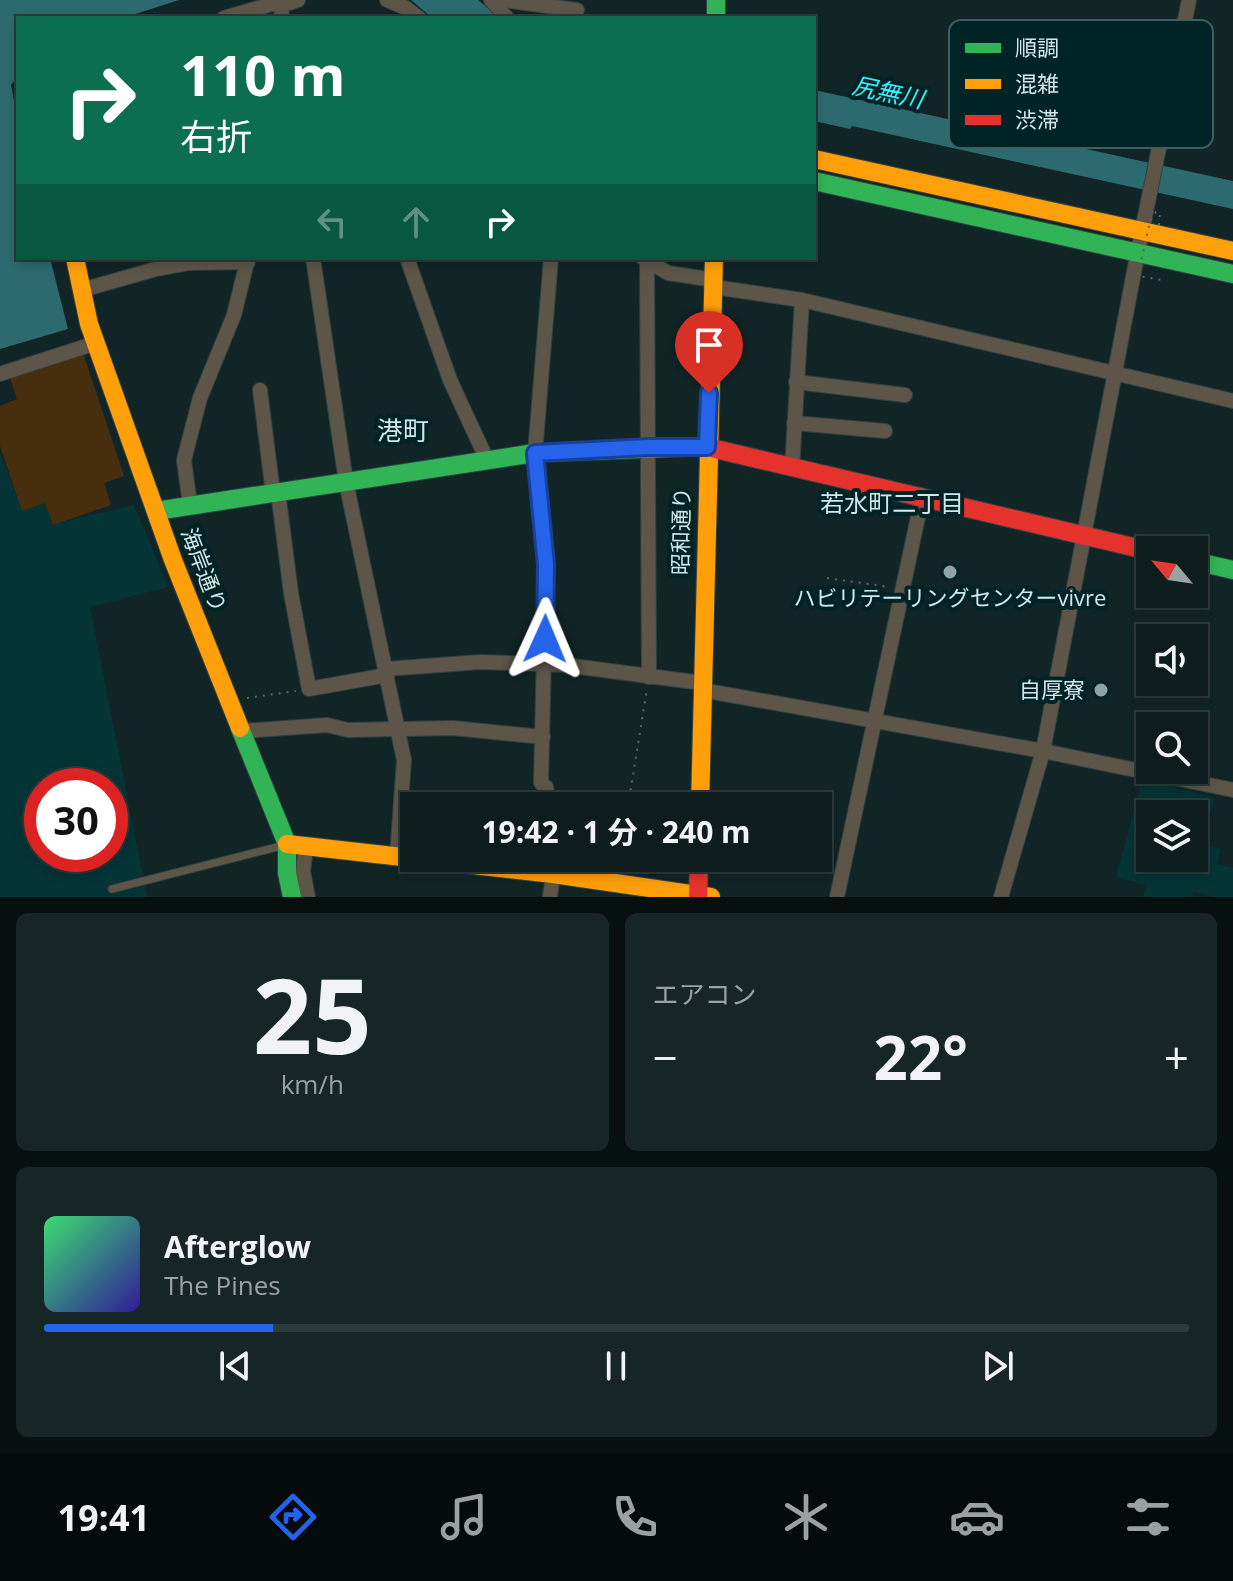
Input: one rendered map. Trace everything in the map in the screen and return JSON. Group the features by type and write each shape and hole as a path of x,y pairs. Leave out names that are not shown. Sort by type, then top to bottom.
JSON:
{"street":[{"path":"231,16 275,3 281,12 298,0"},
{"path":"387,0 416,16"},
{"path":"491,0 505,16"},
{"path":"503,0 578,9"},
{"path":"1185,20 1189,0"},
{"path":"1001,897 1043,751 1138,251 1150,228 1150,195 1160,148"},
{"path":"816,159 1150,228 1233,251"},
{"path":"816,181 1233,274"},
{"name":"海岸通り","path":"75,260 96,343 156,511 243,731 297,845 287,873 292,897"},
{"path":"82,290 189,263 248,260 234,315 200,398 184,460 190,505"},
{"path":"313,260 346,482 404,760 397,858"},
{"path":"408,260 450,380 487,460"},
{"path":"547,792 541,783 546,565 535,453 551,260"},
{"path":"645,260 649,677"},
{"path":"647,260 668,273 802,300 1233,401"},
{"name":"昭和通り","path":"700,792 714,260"},
{"path":"792,469 802,300"},
{"path":"0,374 96,343"},
{"path":"796,382 905,395"},
{"path":"260,390 309,689 387,672 480,662 565,665 649,677 1233,790"},
{"path":"794,423 885,431"},
{"path":"156,511 535,453 707,447 1136,548"},
{"path":"837,897 922,498"},
{"path":"1208,564 1233,570"},
{"path":"243,731 327,725 348,730 453,728 543,737"},
{"path":"308,897 297,845 400,858"},
{"path":"550,897 554,872"},
{"path":"571,872 703,896 700,872"}],"lane":[{"path":"112,889 297,845"}],"path":[{"path":"1150,228 1160,213 1156,212 1150,221 1138,276 1162,280"},
{"path":"827,578 903,589"},
{"path":"630,792 649,677"},
{"path":"230,700 309,689"}],"shaded area":[{"path":"0,0 179,0 129,16 16,16 16,79 11,85 16,111 16,260 51,260 68,329 0,349"},
{"path":"411,0 478,0 498,16 430,16"},
{"path":"816,90 949,119 949,147 852,126 850,129 816,121"},
{"path":"953,148 1081,148 1233,181 1233,209"},
{"path":"83,353 124,476 104,483 111,505 53,525 45,503 22,511 0,446 0,406 17,399 10,378"},
{"path":"0,453 22,509 45,502 54,524 134,505 168,587 90,607 122,768 24,768 24,872 128,872 128,800 147,897 0,897"},
{"path":"1141,784 1162,784 1214,797 1208,823 1208,800 1136,800"},
{"path":"1136,802 1136,872 1208,872 1208,845 1221,849 1217,864 1233,868 1233,897 1213,897 1193,892 1192,897 1143,897 1146,885 1116,877"}],"traffic: fast":[{"path":"716,0 716,16"},
{"path":"816,181 1233,274"},
{"path":"156,511 535,453 693,447"},
{"path":"1208,564 1233,570"},
{"path":"240,728 287,844 287,873 292,897"}],"traffic: slow":[{"path":"816,159 1233,251"},
{"path":"75,260 89,324 173,560 240,728"},
{"path":"700,792 714,260"},
{"path":"287,844 553,874 711,897"}],"traffic: jam":[{"path":"693,447 707,447 1136,548"},
{"path":"698,897 699,872"}],"place":[{"name":"ハビリテーリングセンターvivre","path":"950,572"},
{"name":"自厚寮","path":"1101,690"}],"district":[{"name":"港町","path":"403,431"},
{"name":"若水町二丁目","path":"892,504"}],"route":[{"path":"545,639 546,565 535,453 707,447 709,393"}],"water label":[{"name":"尻無川","path":"888,93"}]}
